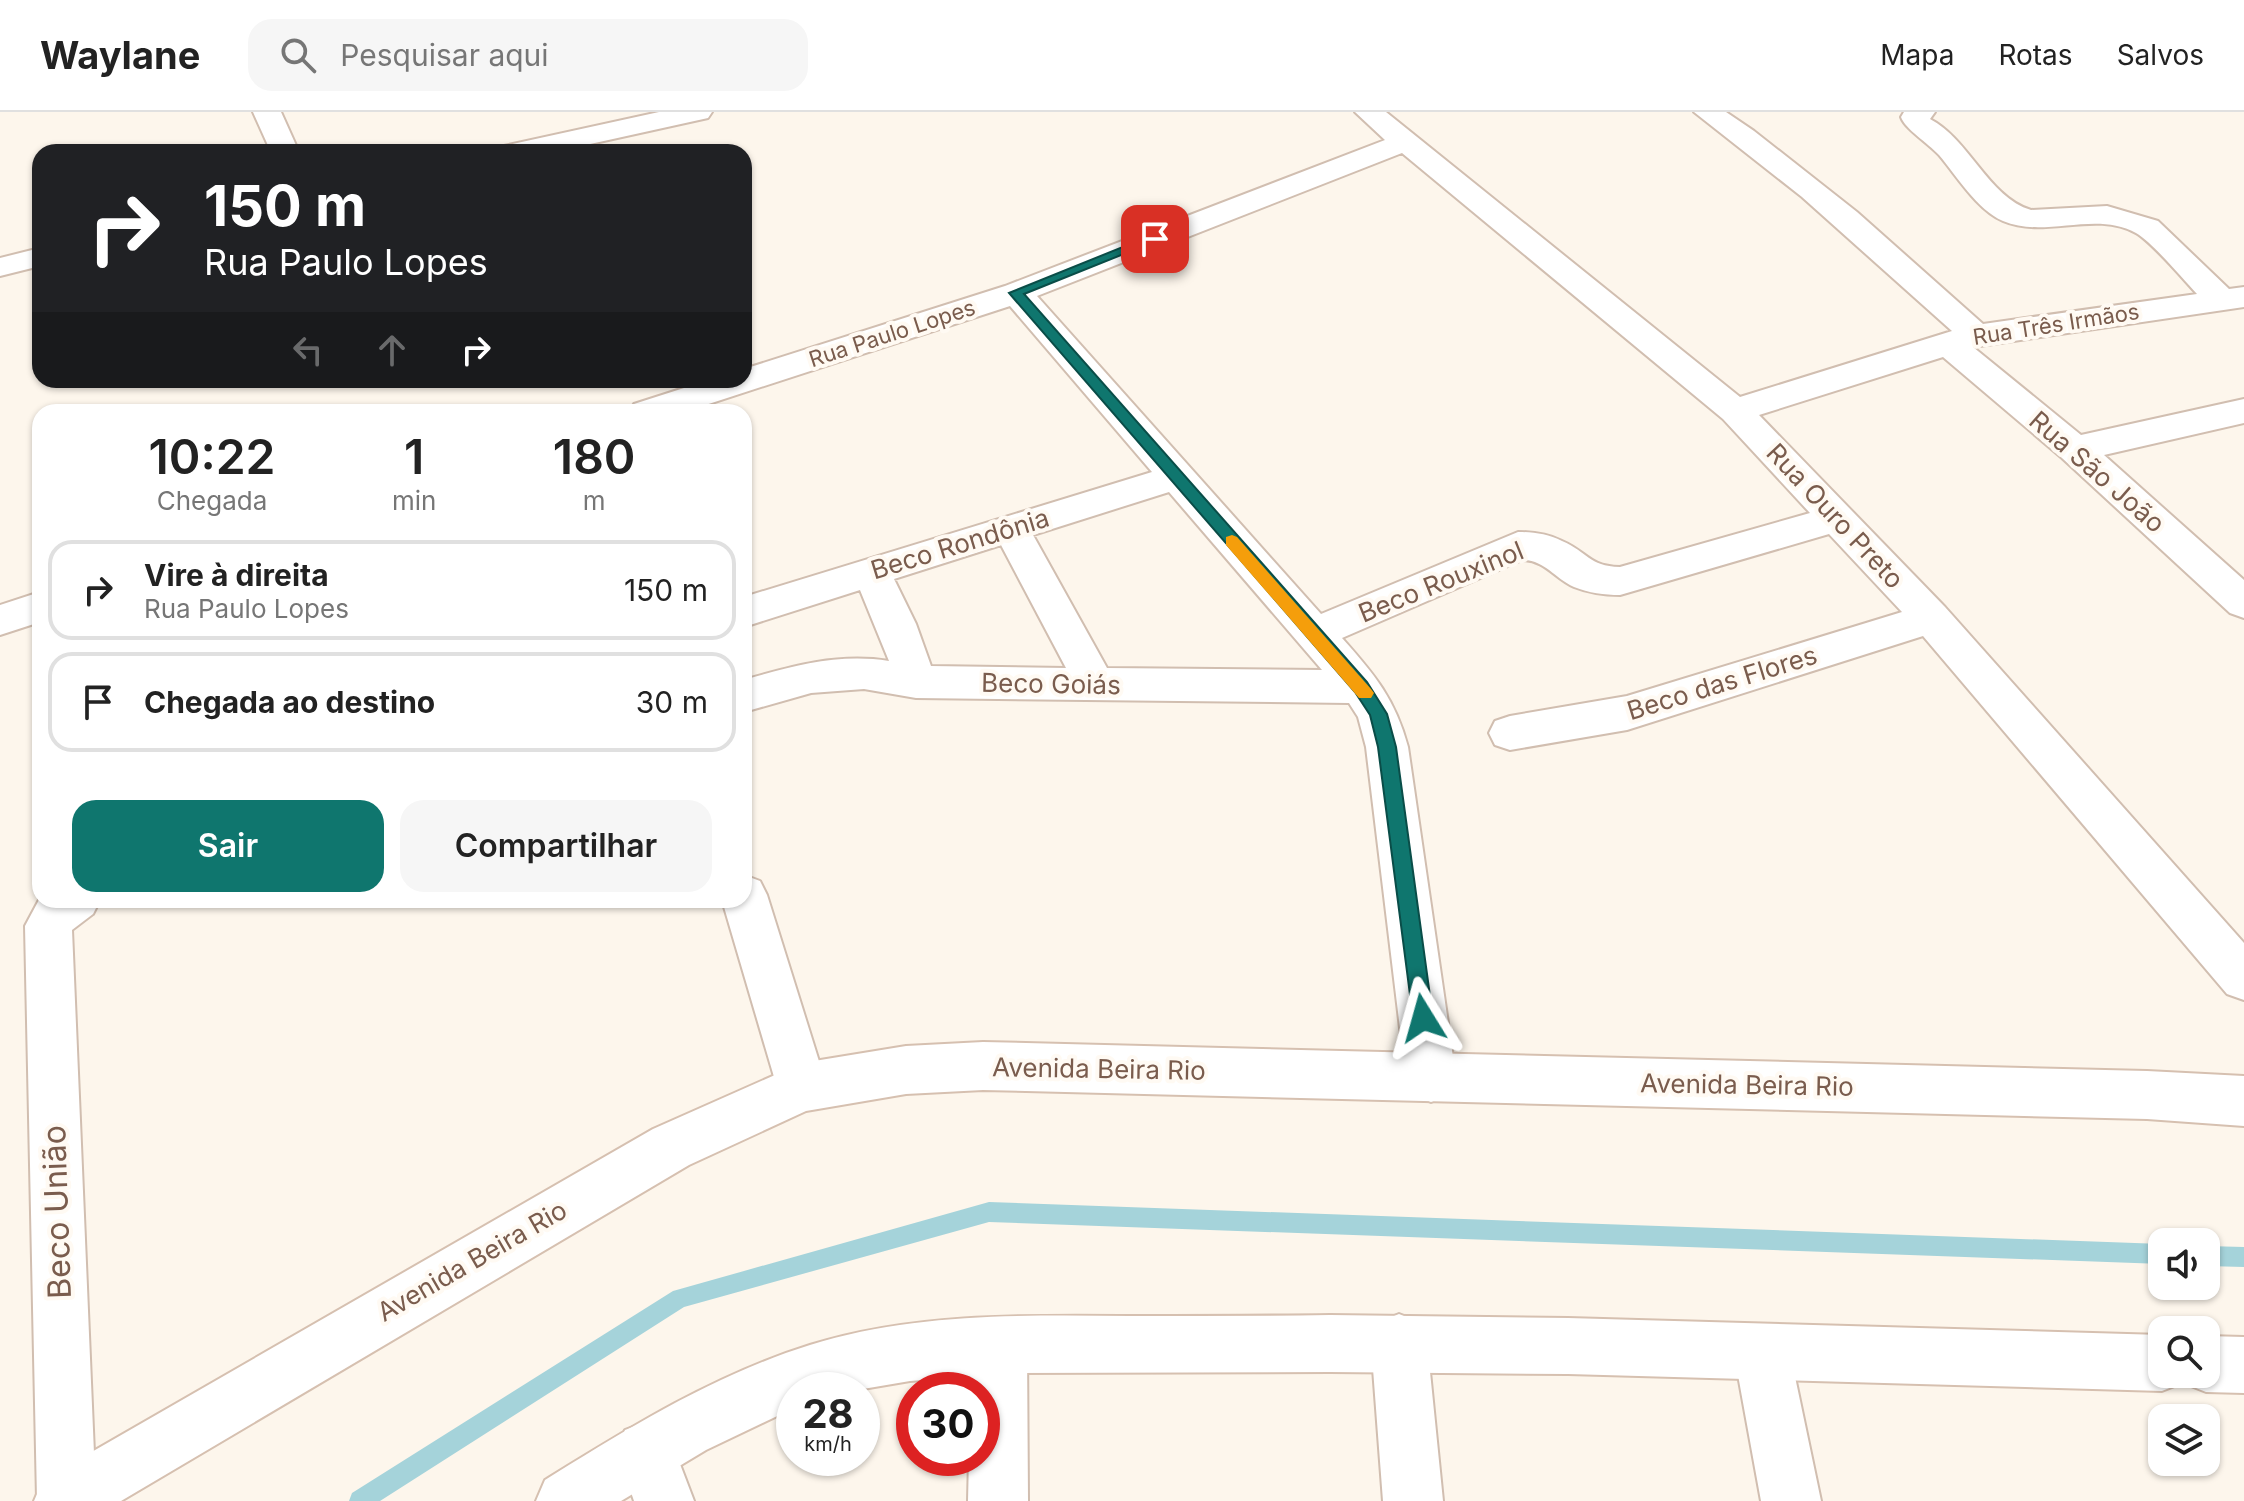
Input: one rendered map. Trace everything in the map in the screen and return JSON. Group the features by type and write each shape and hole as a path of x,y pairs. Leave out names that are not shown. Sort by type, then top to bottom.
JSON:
{"street":[{"path":"267,112 281,144"},
{"path":"551,144 698,112"},
{"name":"Rua Ouro Preto","path":"1369,112 1735,411 1931,618 2244,978"},
{"name":"Rua São João","path":"1708,112 1763,149 1825,198 1962,340 2075,449 2244,603"},
{"path":"1921,112 1915,117 1917,123 1934,132 1996,203 2012,214 2030,219 2107,215 2147,227 2232,298"},
{"name":"Rua Paulo Lopes","path":"752,378 1016,293 1405,142"},
{"path":"0,267 32,259"},
{"path":"1016,293 1361,687 1378,714 1387,747 1431,1078"},
{"name":"Rua Três Irmãos","path":"1735,411 1962,340 2232,298"},
{"name":"Rua Paulo Lopes","path":"671,404 721,388"},
{"path":"2075,449 2244,411"},
{"name":"Beco Rondônia","path":"752,609 1176,477"},
{"name":"Beco Rouxinol","path":"1313,634 1518,546 1549,548 1586,579 1620,581 1839,518"},
{"path":"1011,529 1096,685"},
{"path":"871,571 896,624 916,682"},
{"path":"0,620 32,610"},
{"name":"Beco das Flores","path":"1510,733 1627,713 1931,618"},
{"name":"Beco Goiás","path":"752,694 811,677 864,673 916,682 1361,687"},
{"path":"748,908 802,1087"},
{"name":"Beco União","path":"63,913 65,1500"},
{"name":"Avenida Beira Rio","path":"65,1500 575,1200 671,1147 802,1087 906,1070 983,1066 2147,1095 2244,1101"},
{"path":"1399,1342 1413,1501"},
{"path":"566,1501 655,1476 722,1410 811,1373 911,1351 1399,1342 2148,1363"},
{"path":"998,1501 999,1347"},
{"path":"1762,1353 1791,1501"},
{"path":"2220,1364 2244,1365"}],"waterway":[{"path":"360,1501 680,1298 989,1212 2148,1253"},
{"path":"2220,1256 2244,1257"}],"slow traffic":[{"path":"1232,541 1365,693"}],"route":[{"path":"1155,239 1016,293 1361,687 1378,714 1387,747 1423,1018"}]}
